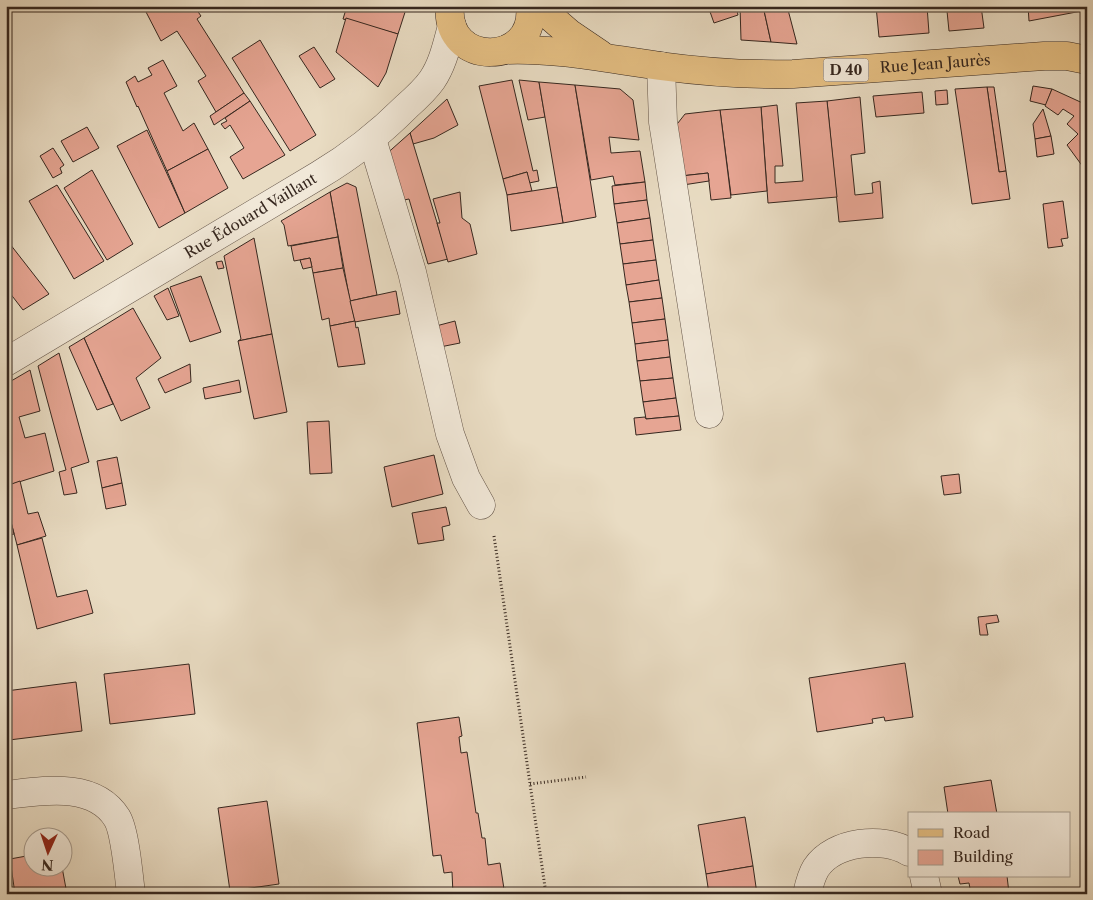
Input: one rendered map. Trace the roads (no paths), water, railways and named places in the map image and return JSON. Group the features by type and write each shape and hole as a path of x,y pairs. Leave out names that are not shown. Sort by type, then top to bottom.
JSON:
{"main road":[{"path":"505,50 516,44 526,30 530,18 530,6"},
{"name":"Rue Jean Jaurès","path":"538,6 569,33 605,57"},
{"name":"Rue Jean Jaurès","path":"451,16 461,41 471,48 488,53 505,50 553,50 661,66 761,75 1044,56 1066,56 1087,60"}],"street":[{"name":"Rue Édouard Vaillant","path":"6,362 342,161 372,139 424,90 432,79 446,49 451,16"},
{"path":"661,66 663,122 709,414"},
{"path":"372,139 412,272 450,434 466,478 481,506"},
{"path":"6,795 64,790 81,793 108,808 118,819 122,833 131,894"},
{"path":"807,894 816,868 825,859 838,851 856,845 873,843 901,847 908,851"},
{"path":"924,878 928,894"}]}
